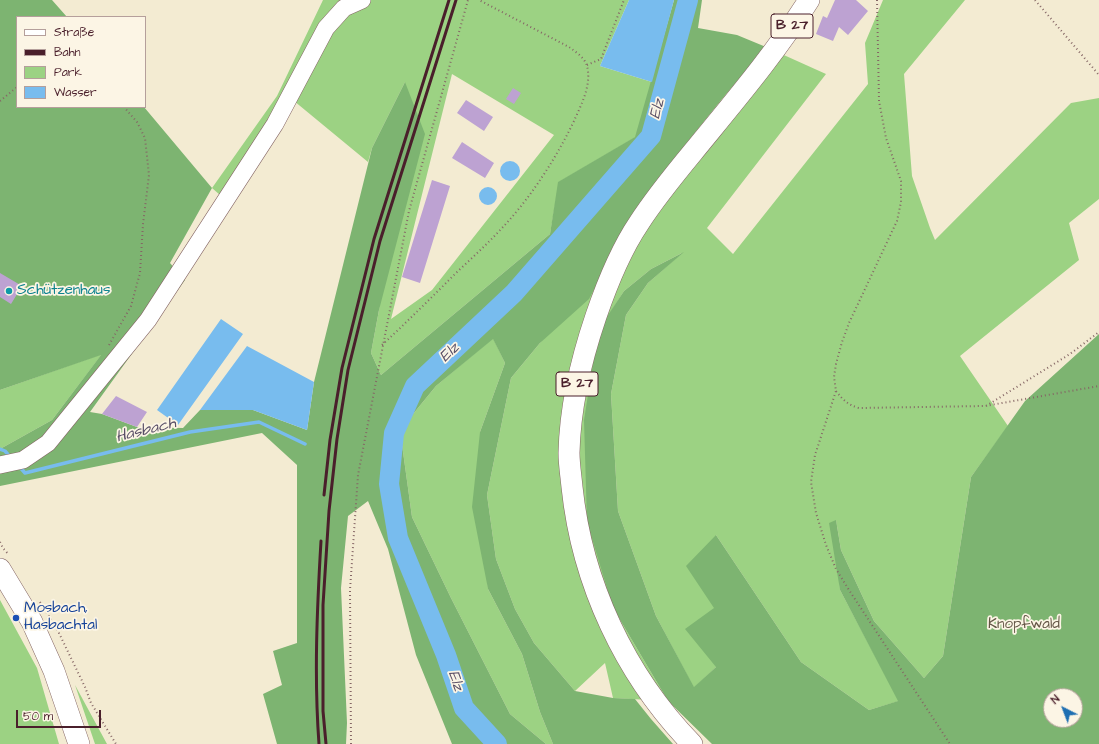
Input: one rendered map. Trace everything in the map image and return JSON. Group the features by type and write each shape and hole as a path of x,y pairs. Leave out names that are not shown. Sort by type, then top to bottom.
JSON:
{"main road":[{"name":"B 27","path":"692,744 678,730 647,691 625,655 605,615 590,573 575,514 569,454 575,390 590,332 603,296 617,262 638,225 660,193 773,51 809,0"},
{"path":"0,569 32,622 50,664 79,744"}],"street":[{"path":"11,463 48,443 148,320 276,124 326,28 344,8 362,0"}],"path":[{"path":"351,744 350,590 358,475 409,211 468,0"},
{"path":"382,346 480,251 520,207 540,181 562,146 582,105 588,73 587,65 579,54 569,47 480,0"},
{"path":"587,65 601,59 624,0"},
{"path":"877,0 879,101 886,138 901,182 901,202 897,221 849,323 836,364 834,377 836,391 815,455 811,482 816,513 826,545 836,569 848,590 950,744"},
{"path":"1035,0 1099,75"},
{"path":"0,101 16,88"},
{"path":"108,345 131,306 140,272 143,224 149,175 145,138 136,122 125,108"},
{"path":"985,406 1070,354 1099,332"},
{"path":"836,391 846,403 859,408 985,406 1099,386"},
{"path":"85,688 91,703 116,744"}],"green space":[{"path":"0,0 52,0 66,16 16,16 16,108 145,108 212,188 170,263 185,280 90,412 102,414 137,427 183,428 200,410 253,410 307,430 314,382 372,148 405,82 425,134 379,310 371,353 381,375 550,234 558,182 635,137 674,0 702,0 698,28 737,35 766,47 670,164 618,243 589,299 540,343 511,378 487,495 496,559 515,609 534,643 575,691 613,698 635,699 673,744 553,744 540,712 522,654 488,589 472,507 480,432 505,363 493,339 436,386 400,430 412,517 510,714 546,744 452,744 416,655 388,549 368,501 348,516 341,588 347,723 346,744 277,744 263,694 282,685 273,651 297,643 297,465 262,433 0,486 0,449 52,420 101,355 0,390"},
{"path":"323,0 629,0 600,66 652,82 636,137 559,182 550,234 381,375 371,353 379,310 405,82 372,148 368,162 288,96 220,195 212,188 277,96","holes":["452,74 554,135 432,290 391,319"]},
{"path":"883,0 965,0 904,74 912,176 935,240 1071,103 1099,98 1099,199 1069,223 1079,260 960,356 1008,426 971,477 943,656 924,678 874,621 841,550 836,520 840,590 899,701 869,710 801,662 716,535 714,608 716,667 694,688 656,616 618,511 611,394 626,315 648,283 682,253 651,269 624,291 605,321 613,608 668,701 613,698 605,663 575,691 534,643 515,609 496,559 487,495 511,378 618,243 670,164 766,47 826,74 707,228 733,254 868,84 865,43"},
{"name":"Knopfwald","path":"684,252 648,283 626,315 611,394 618,511 656,616 694,687 716,667 685,629 714,608 686,566 716,535 801,662 869,710 898,701 840,590 829,523 836,520 841,550 874,621 924,678 943,656 971,477 1025,401 1099,334 1099,744 712,744 668,701 613,608 587,522 584,420 594,357 604,321 624,291 651,269"},
{"path":"493,338 505,363 480,432 488,589 522,654 540,712 553,744 546,744 510,714 412,517 400,430 436,386"},
{"path":"102,354 52,420 0,449 0,390"},
{"path":"0,600 37,668 59,744 0,744"},
{"path":"75,685 107,744 95,744"}],"water":[{"path":"629,0 674,0 652,82 600,66"},
{"path":"510,161 517,164 520,171 517,178 510,181 503,178 500,171 503,164"},
{"path":"484,187 492,187 497,192 495,203 492,205 484,205 479,200 479,192"},
{"path":"221,319 243,334 178,425 157,410"},
{"path":"247,346 314,382 307,430 253,410 200,410"}],"building":[{"path":"835,0 856,0 868,11 848,35 839,27 833,41 816,34 823,16 827,18"},
{"path":"513,88 521,93 514,104 506,99"},
{"path":"466,100 493,117 484,131 457,113"},
{"path":"462,142 494,163 485,178 452,158"},
{"path":"432,180 450,186 420,283 402,277"},
{"name":"Schützenhaus","path":"0,273 22,286 11,304 0,297"},
{"path":"116,396 147,412 137,427 102,414"}],"waterway":[{"name":"Elz","path":"497,744 464,708 446,655 398,538 389,484 394,433 415,386 514,293 651,136 688,0"},
{"name":"Hasbach","path":"18,465 25,473 190,432 259,422 305,444"},
{"name":"Hasbach","path":"0,449 5,451 11,458"}],"railway":[{"path":"324,495 330,440 342,368 374,239 449,0"},
{"path":"326,744 323,711 323,605 329,511 337,439 348,370 380,241 456,0"},
{"path":"319,744 317,719 317,643 321,541"}],"place":[{"name":"Schützenhaus","path":"9,291"},
{"name":"Mosbach, Hasbachtal","path":"16,618"}]}
